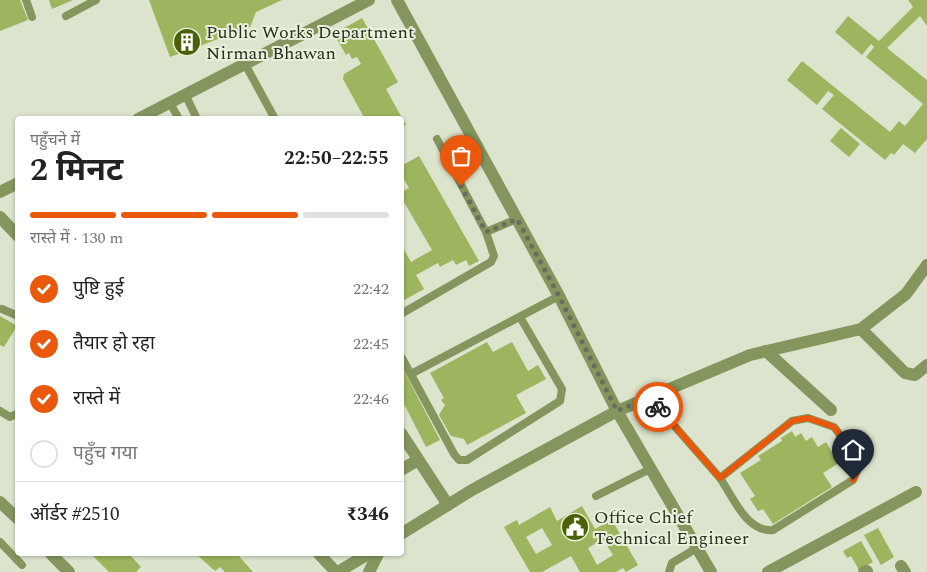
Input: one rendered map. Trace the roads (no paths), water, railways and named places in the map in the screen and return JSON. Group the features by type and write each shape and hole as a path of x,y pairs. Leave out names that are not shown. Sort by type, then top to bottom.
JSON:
{"street":[{"path":"144,116 369,0"},
{"path":"397,0 559,296 617,411 711,572"},
{"path":"0,192 15,184"},
{"path":"0,217 15,233"},
{"path":"404,532 448,505 617,411 750,354 861,329 906,294 927,265"},
{"path":"861,329 906,373 914,375 927,365"},
{"path":"766,351 831,410"},
{"path":"404,437 448,505"},
{"path":"404,468 418,460"},
{"path":"768,572 916,492"},
{"path":"0,502 15,517"},
{"path":"53,556 69,572"},
{"path":"321,556 337,572 365,556"},
{"path":"370,572 377,556"}],"lane":[{"path":"26,0 32,17"},
{"path":"66,16 96,0"},
{"path":"245,64 273,116"},
{"path":"185,94 196,116"},
{"path":"170,103 177,116"},
{"path":"404,312 491,262 494,256 494,250 486,232 437,139"},
{"path":"486,232 517,219"},
{"path":"412,374 559,296"},
{"path":"2,309 15,315"},
{"path":"404,361 454,454 459,460 467,460 560,401 562,389 520,318"},
{"path":"649,397 720,478 750,523 758,529 773,530 853,480 859,464 857,457 834,427 808,418 792,421 720,478"},
{"path":"0,411 10,417 15,414"},
{"path":"596,496 650,470"},
{"path":"0,542 22,565"},
{"path":"669,572 672,563 697,548"}],"place":[{"name":"Public Works Department Nirman Bhawan","path":"187,42"},
{"name":"Office Chief Technical Engineer","path":"575,527"}]}
